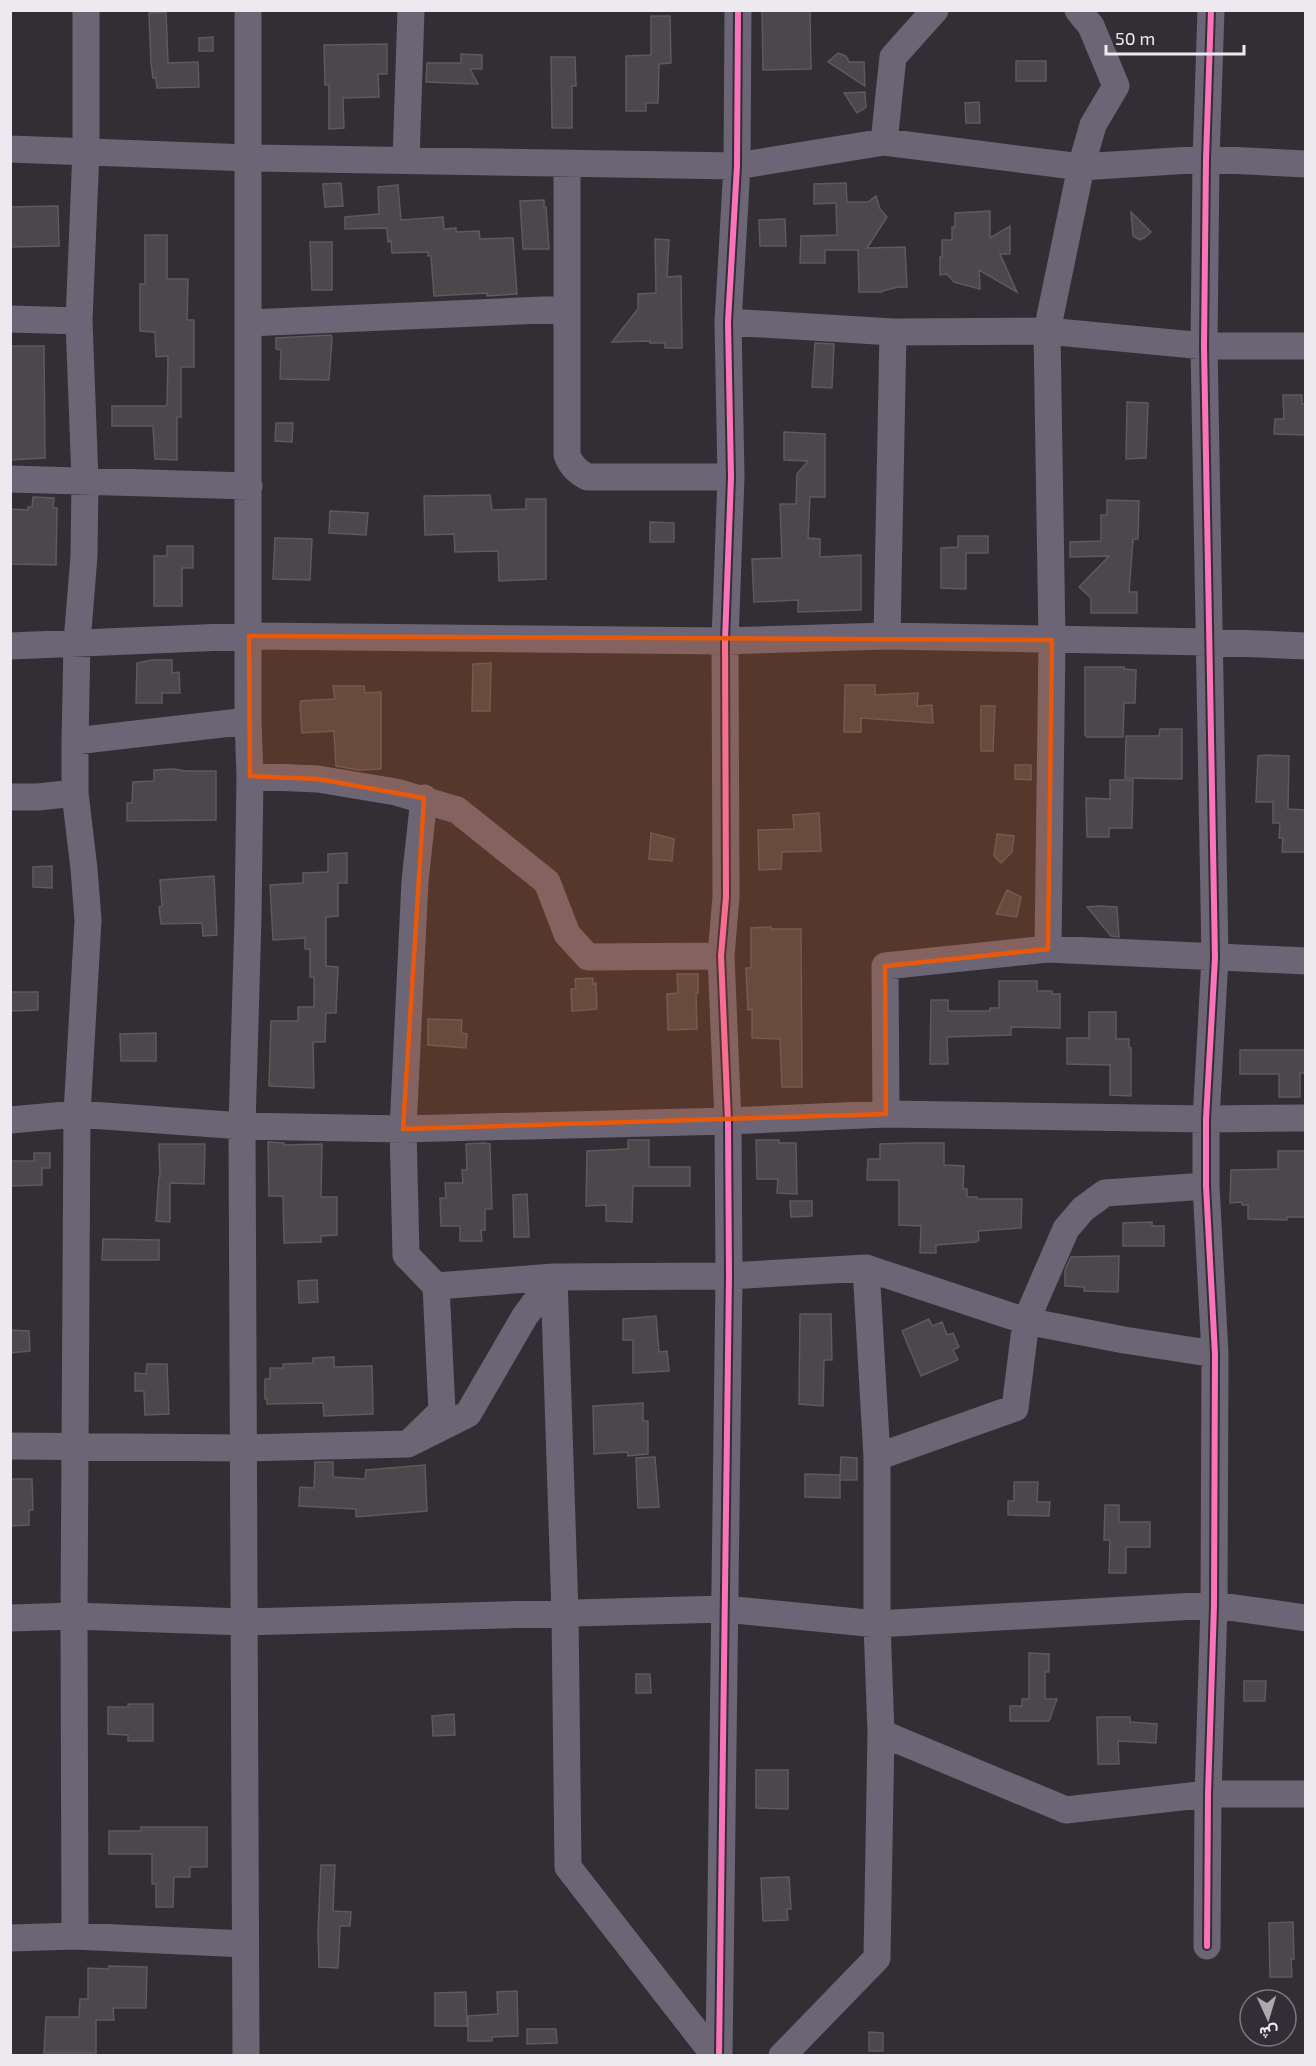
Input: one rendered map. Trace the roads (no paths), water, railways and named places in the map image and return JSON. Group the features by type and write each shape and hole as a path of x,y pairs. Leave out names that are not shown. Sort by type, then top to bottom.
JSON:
{"street":[{"path":"75,1936 77,1114 88,920 75,793 77,642 83,578 85,480 79,321 86,150 86,10"},
{"path":"246,2055 242,1126 250,776 248,721 248,10"},
{"path":"406,160 411,10"},
{"path":"717,2055 729,1276 728,1121 721,956 726,897 725,641 731,477 728,322 737,166 738,10"},
{"path":"884,142 893,57 934,10"},
{"path":"1048,949 1052,640 1047,331 1081,166 1094,125 1116,86 1091,26 1078,10"},
{"path":"1207,1946 1208,1794 1214,1605 1215,1353 1206,1186 1206,1119 1215,958 1204,345 1206,159 1211,10"},
{"path":"10,149 86,150 249,158 737,166 884,142 1081,166 1206,159 1305,164"},
{"path":"567,164 567,455 573,468 587,477 731,477"},
{"path":"248,323 567,309"},
{"path":"10,319 79,321"},
{"path":"728,322 893,332 1047,331 1204,345 1305,346"},
{"path":"887,636 893,332"},
{"path":"10,478 249,486"},
{"path":"10,646 249,636 725,641 887,636 1305,646"},
{"path":"75,741 248,721"},
{"path":"250,776 318,779 424,798 457,810 547,882 567,934 588,957 721,956"},
{"path":"10,797 75,793"},
{"path":"408,1444 442,1411 436,1286 406,1255 403,1129 414,904 424,798"},
{"path":"885,1114 885,966 1048,949 1305,961"},
{"path":"10,1120 77,1114 242,1126 403,1129 728,1121 885,1114 1206,1119 1305,1118"},
{"path":"877,1457 1015,1408 1026,1321 1065,1229 1083,1209 1105,1193 1206,1186"},
{"path":"436,1286 554,1277 729,1276 866,1268 1026,1321 1124,1340 1215,1353"},
{"path":"782,2055 877,1958 881,1732 877,1624 877,1457 866,1268"},
{"path":"10,1446 243,1448 408,1444 468,1414 525,1316 554,1277"},
{"path":"554,1277 566,1613 568,1867 717,2055"},
{"path":"10,1618 74,1616 244,1622 725,1609 877,1624 1214,1605 1305,1618"},
{"path":"881,1732 1066,1810 1208,1794 1305,1794"},
{"path":"10,1938 75,1936 245,1944"}]}
